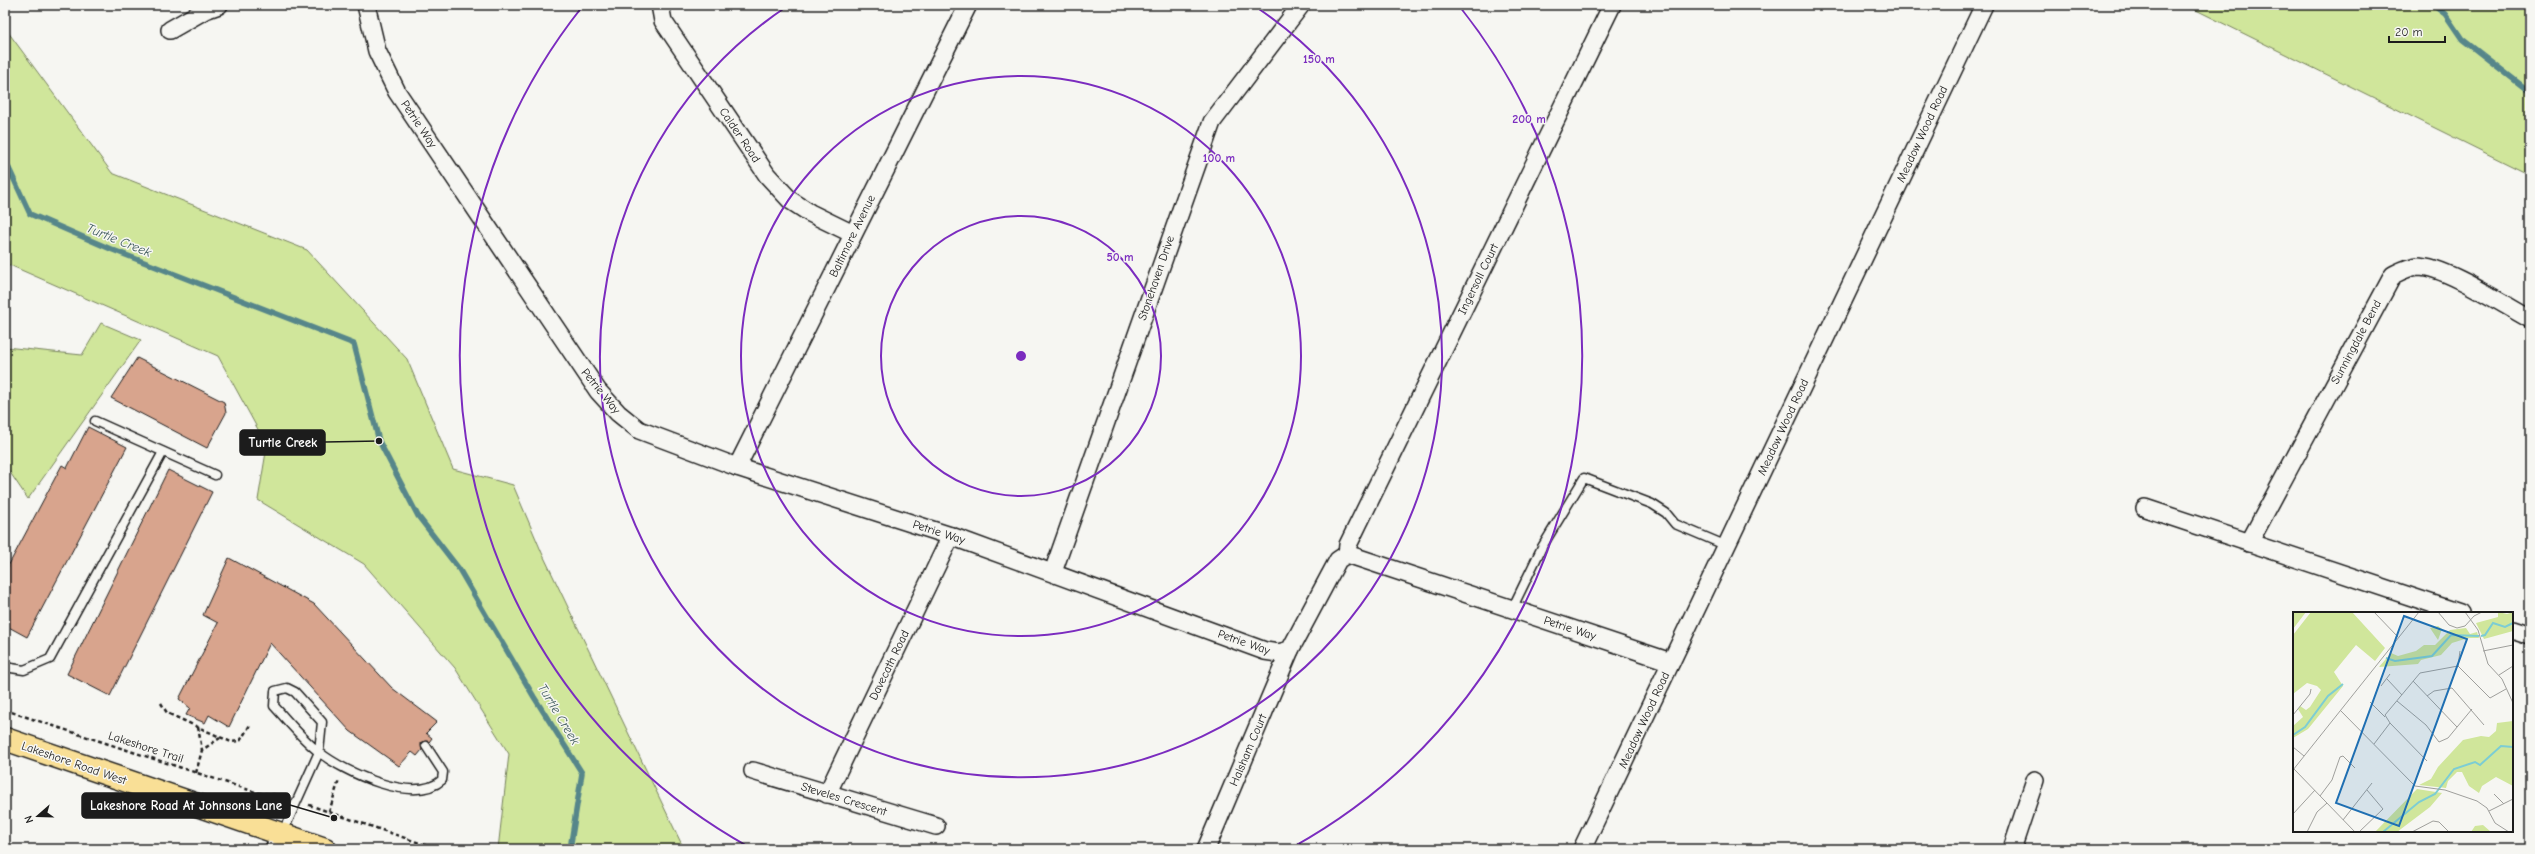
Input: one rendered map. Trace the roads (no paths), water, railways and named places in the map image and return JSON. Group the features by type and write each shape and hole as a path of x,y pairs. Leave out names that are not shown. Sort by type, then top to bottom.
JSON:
{"main road":[{"name":"Lakeshore Road West","path":"5,739 278,842 325,849"}],"street":[{"path":"170,30 205,10 219,5"},
{"name":"Petrie Way","path":"366,5 377,52 397,92 598,390 618,413 639,430 737,467 951,536 1053,572 1265,651 1278,653 1290,650"},
{"name":"Calder Road","path":"660,5 663,21 767,175 790,200 810,213 853,234"},
{"name":"Baltimore Avenue","path":"737,467 968,5"},
{"name":"Stonehaven Drive","path":"1053,572 1212,122 1301,5"},
{"name":"Ingersoll Court","path":"1348,554 1348,545 1612,5"},
{"name":"Meadow Wood Road","path":"1582,849 1984,5"},
{"name":"Sunningdale Bend","path":"2249,543 2392,276 2405,268 2419,266 2438,269 2530,319"},
{"path":"2145,508 2457,612"},
{"name":"Davecath Road","path":"827,794 951,536"},
{"path":"1290,650 1338,560 1348,554"},
{"name":"Petrie Way","path":"1348,554 1671,662"},
{"path":"2513,630 2530,636"},
{"name":"Halsham Court","path":"1206,849 1290,650"},
{"name":"Steveles Crescent","path":"753,772 936,826"},
{"path":"2012,849 2035,780"}],"lane":[{"path":"94,421 215,476"},
{"path":"5,667 24,670 50,659 163,452"},
{"path":"1512,609 1542,548 1584,478 1652,504 1666,513 1675,524 1727,546"},
{"path":"278,842 319,752 322,722 295,692 286,688 275,691 274,706 319,752 374,782 418,791 436,785 442,780 443,772 426,746"}],"waterway":[{"path":"2433,5 2445,14 2462,39 2530,92"},
{"name":"Turtle Creek","path":"5,160 30,214 113,250 354,344 379,441 418,516 459,569 534,697 582,773 570,849"}],"place":[{"name":"Turtle Creek","path":"379,441"},
{"name":"Lakeshore Road At Johnsons Lane","path":"334,818"}]}
